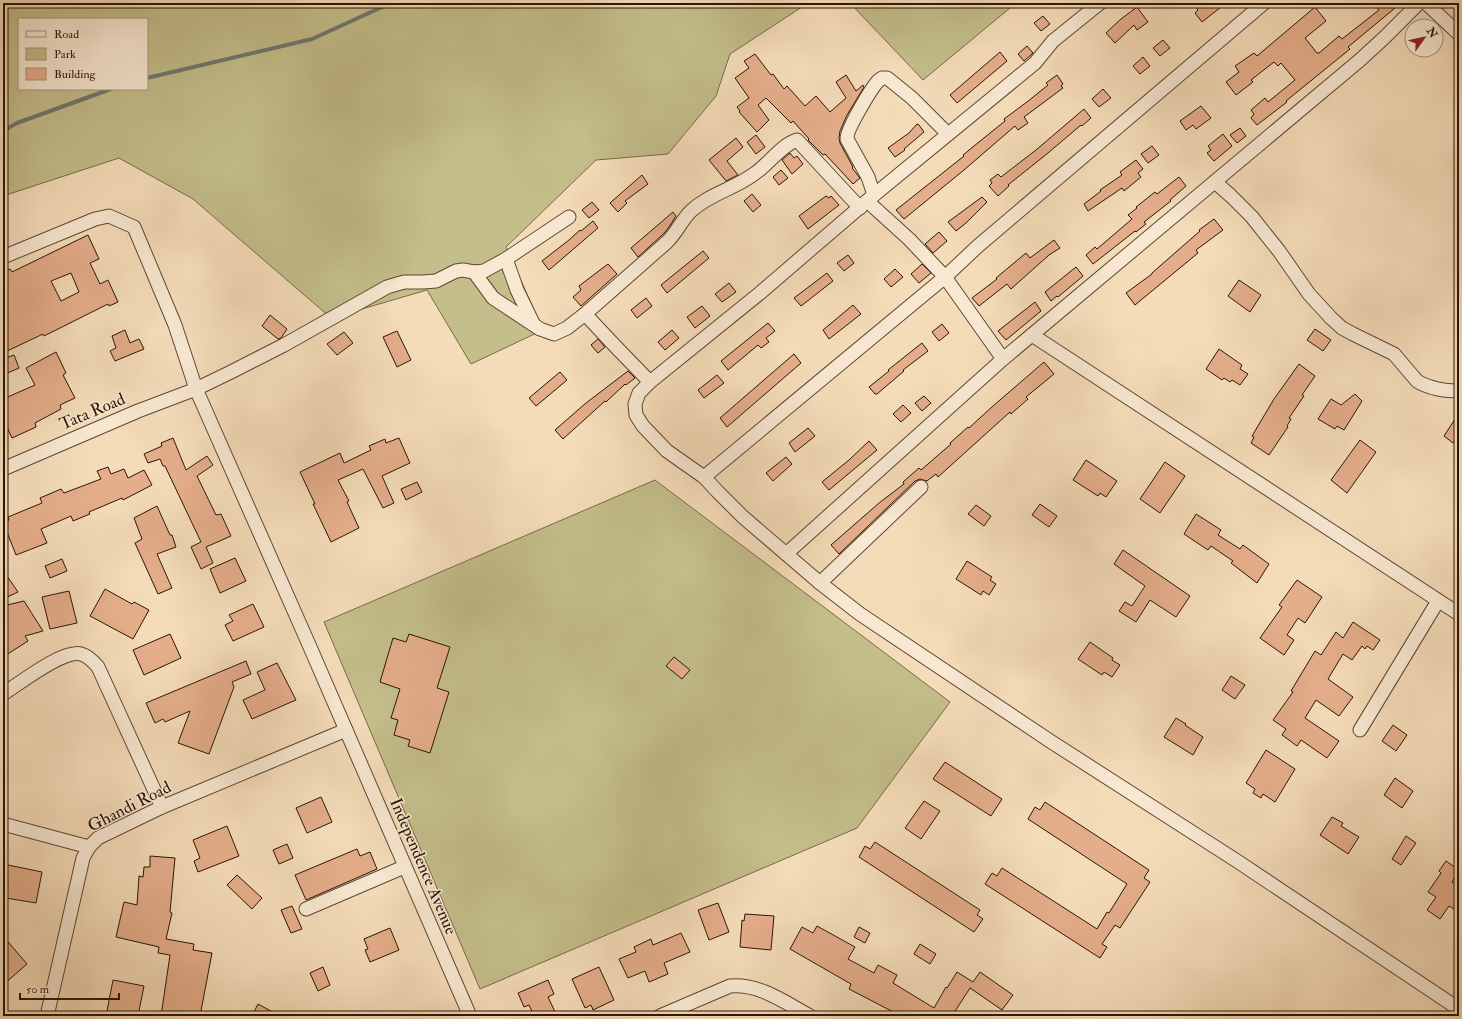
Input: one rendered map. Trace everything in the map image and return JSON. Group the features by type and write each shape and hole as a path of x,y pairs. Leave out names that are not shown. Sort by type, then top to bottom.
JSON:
{"street":[{"path":"1100,3 1053,42 1035,62 867,201 760,293 650,382 639,393 635,404 636,415 643,426 667,451 704,477 743,517 820,583 860,614 946,673 1237,861 1459,1009"},
{"path":"704,477 944,277 978,246 1264,3"},
{"path":"786,554 1003,359 1360,60 1419,3"},
{"path":"1426,3 1459,34"},
{"path":"867,201 868,177 846,135 878,80 887,78 891,81 912,98 948,134"},
{"path":"474,272 493,298 535,326 546,332 554,334 567,328 585,314 673,237 686,216 692,210 712,195 754,174 792,142 797,140 908,239 944,277 1003,359"},
{"path":"1215,182 1252,217 1279,251 1308,294 1342,328 1394,354 1422,385 1449,391 1459,390"},
{"name":"Independence Avenue","path":"3,258 96,219 109,216 134,227 175,325 196,389 470,1016"},
{"name":"Tata Road","path":"3,469 138,411 196,389 268,353 388,287 404,282 436,281 456,271 484,271 506,259 569,217"},
{"path":"506,259 517,290 535,326"},
{"path":"585,314 650,382"},
{"path":"1032,335 1459,614"},
{"path":"820,583 921,487"},
{"path":"1360,730 1438,601"},
{"path":"3,694 60,657 71,653 81,654 90,658 98,667 162,807"},
{"name":"Ghandi Road","path":"47,1016 83,858 89,847 98,838 162,807 346,730"},
{"path":"3,824 89,847"},
{"path":"306,909 404,867"},
{"path":"660,1016 730,986 741,985 762,990 810,1016"}],"green space":[{"path":"3,3 808,3 730,54 716,96 668,154 596,160 506,247 543,330 471,364 427,290 331,318 193,199 119,158 3,196"},
{"path":"850,3 1016,3 923,80"},
{"path":"655,480 950,702 857,828 480,989 324,622"}],"building":[{"path":"1193,3 1226,3 1202,22 1195,13 1198,10"},
{"path":"1373,3 1391,3 1395,8 1348,47 1350,49 1257,125 1251,118 1254,114 1251,110 1265,98 1268,102 1295,80 1281,63 1278,66 1274,62 1251,80 1253,82 1236,95 1226,82 1239,72 1235,66 1254,53 1257,56 1315,7 1326,21 1305,38 1317,53 1319,53 1339,36 1342,39 1379,10"},
{"path":"1137,7 1148,22 1137,30 1134,25 1115,43 1106,33"},
{"path":"1043,16 1050,24 1041,31 1034,23"},
{"path":"1163,40 1170,48 1160,56 1153,48"},
{"path":"1027,46 1033,53 1024,61 1018,54"},
{"path":"1000,52 1007,61 957,103 950,95"},
{"path":"755,54 784,89 787,86 805,106 816,96 830,112 846,98 836,82 846,75 856,91 863,85 864,87 847,115 840,131 839,138 840,143 853,167 852,168 860,178 853,184 825,154 823,155 808,140 809,139 793,121 791,123 766,98 758,105 769,120 757,132 739,112 740,111 737,107 749,98 735,78 749,68 744,61"},
{"path":"1143,57 1150,66 1140,74 1133,66"},
{"path":"1057,75 1063,84 1061,86 1063,88 1024,117 1028,123 1018,130 1015,126 904,219 896,210 964,156 963,155 1005,121 1004,119 1048,85 1046,83"},
{"path":"1103,89 1111,98 1099,107 1092,99"},
{"path":"1201,106 1211,118 1196,129 1193,125 1186,130 1180,121"},
{"path":"1084,109 1091,118 1008,185 1009,186 998,196 989,186 992,183 990,180 998,174 1001,177 1036,150"},
{"path":"917,124 924,132 904,149 905,150 895,157 888,148 909,133"},
{"path":"1240,128 1246,136 1237,143 1230,135"},
{"path":"1223,134 1232,146 1214,161 1207,153 1211,150 1208,146"},
{"path":"756,135 765,147 756,154 747,142"},
{"path":"736,138 743,147 727,161 738,175 726,181 709,160"},
{"path":"1152,146 1159,155 1148,163 1141,154"},
{"path":"790,153 794,158 797,156 803,164 792,174 782,160"},
{"path":"1136,160 1143,169 1138,173 1141,177 1124,191 1122,188 1088,211 1084,204 1101,191 1100,190 1122,175 1120,172"},
{"path":"781,170 788,178 779,185 773,177"},
{"path":"642,175 648,184 625,201 627,203 618,212 610,203"},
{"path":"1179,177 1186,186 1170,200 1171,201 1144,222 1146,224 1093,264 1086,255 1095,247 1097,249 1132,219 1128,215 1137,208 1136,207 1155,192 1157,194"},
{"path":"752,194 761,205 753,212 744,201"},
{"path":"826,196 829,198 831,196 839,205 808,229 799,216"},
{"path":"982,197 987,202 956,231 948,222"},
{"path":"592,202 599,210 589,218 582,210"},
{"path":"673,212 676,216 667,230 638,257 631,248"},
{"path":"1214,219 1223,230 1196,250 1198,253 1135,305 1126,293 1152,274 1200,231 1199,230"},
{"path":"593,221 598,228 549,270 542,261"},
{"path":"939,232 947,241 933,253 925,244"},
{"path":"88,235 99,259 90,263 100,284 108,280 118,302 109,306 108,304 44,336 43,334 3,353 3,272 10,269 12,272","holes":["71,273 79,292 61,301 51,281"]},
{"path":"1054,240 1060,248 1049,255 1011,289 1007,284 979,306 972,298 997,279 996,278 1026,253 1030,258"},
{"path":"703,251 709,258 667,293 661,285"},
{"path":"848,255 854,263 844,271 837,263"},
{"path":"608,264 617,274 581,306 573,297 581,290 579,286"},
{"path":"922,264 931,273 919,283 911,274"},
{"path":"1076,267 1083,276 1051,301 1045,292"},
{"path":"895,269 903,277 891,287 884,279"},
{"path":"827,273 833,281 801,306 794,298"},
{"path":"1239,280 1261,295 1250,312 1228,296"},
{"path":"729,283 736,292 722,302 715,294"},
{"path":"646,298 652,306 637,318 631,310"},
{"path":"1035,302 1041,311 1006,340 998,331"},
{"path":"853,305 861,314 829,339 823,330"},
{"path":"702,306 710,316 695,328 687,317"},
{"path":"270,315 287,329 281,338 278,339 262,326"},
{"path":"768,323 775,331 766,338 769,342 761,348 758,345 728,370 721,361"},
{"path":"942,324 949,333 939,341 932,332"},
{"path":"1315,329 1331,340 1323,351 1307,340"},
{"path":"125,330 130,343 139,339 144,349 115,361 110,351 116,348 112,336"},
{"path":"672,330 679,338 665,350 658,342"},
{"path":"397,331 411,360 397,367 383,337"},
{"path":"344,332 353,343 337,355 327,344"},
{"path":"598,339 605,347 598,353 591,345"},
{"path":"922,343 928,351 903,370 904,371 877,394 875,394 869,387"},
{"path":"1219,349 1242,365 1240,369 1248,374 1240,385 1232,380 1230,382 1224,378 1222,380 1206,369"},
{"path":"56,352 66,373 63,375 75,398 60,405 61,409 35,423 36,427 12,438 3,418 3,399 35,385 26,368"},
{"path":"794,354 801,363 727,427 720,418"},
{"path":"14,355 19,368 3,375 3,359"},
{"path":"1044,362 1054,374 1026,397 1028,399 1011,414 1010,412 938,477 936,474 927,481 920,479 915,481 839,554 831,545 879,503 904,484 903,482 919,468 921,470 968,427 969,428"},
{"path":"1299,364 1315,376 1289,418 1291,419 1287,426 1288,427 1269,455 1251,443 1254,437 1252,436 1274,399"},
{"path":"628,371 635,378 626,385 625,384 563,439 555,430 586,403"},
{"path":"560,372 567,380 536,406 529,398"},
{"path":"717,375 724,383 704,398 698,390"},
{"path":"1355,394 1362,401 1344,430 1337,426 1335,429 1318,419 1331,399 1341,405"},
{"path":"924,396 931,403 922,411 915,403"},
{"path":"903,405 911,413 901,422 893,414"},
{"path":"1459,413 1459,433 1453,443 1444,436"},
{"path":"808,428 815,436 795,452 789,443"},
{"path":"173,438 186,470 207,456 213,465 197,476 216,515 221,514 231,536 206,547 213,563 201,569 191,547 201,542 165,466 163,466 160,459 148,463 144,454 162,446 161,443"},
{"path":"399,438 410,463 382,476 394,503 383,508 363,469 338,480 349,501 347,502 359,528 331,542 300,472 340,453 344,463 371,450 369,446 385,439 386,443"},
{"path":"1360,440 1376,452 1347,493 1331,480"},
{"path":"869,441 877,450 829,490 822,482"},
{"path":"786,457 792,464 773,481 766,473"},
{"path":"1086,460 1117,481 1106,497 1100,493 1098,496 1073,480"},
{"path":"1165,462 1185,476 1160,513 1140,499"},
{"path":"108,467 111,474 124,469 128,478 144,470 152,485 123,500 122,498 89,512 90,514 73,521 71,516 41,529 47,543 16,555 3,522 9,520 8,517 42,503 40,498 61,489 64,493 101,479 97,471"},
{"path":"417,482 422,492 406,500 401,489"},
{"path":"1040,504 1057,516 1049,527 1032,515"},
{"path":"976,505 991,516 984,526 968,514"},
{"path":"157,506 170,535 172,535 176,547 157,554 172,588 158,594 135,543 142,539 134,518"},
{"path":"1196,514 1221,530 1218,535 1240,549 1243,545 1269,564 1257,583 1231,563 1233,561 1211,546 1208,550 1184,534"},
{"path":"1123,550 1190,596 1176,617 1150,600 1136,622 1119,611 1125,602 1132,606 1145,586 1114,564"},
{"path":"235,558 246,581 220,593 210,569"},
{"path":"62,559 67,571 50,578 45,566"},
{"path":"967,561 992,577 990,580 996,584 989,595 983,591 981,595 956,579"},
{"path":"3,570 18,592 3,599"},
{"path":"1297,580 1322,597 1305,623 1298,618 1287,635 1294,640 1284,655 1260,638 1282,607 1279,605"},
{"path":"105,589 132,604 134,602 149,610 133,639 90,616"},
{"path":"69,591 77,623 50,629 42,597"},
{"path":"24,601 43,631 25,636 28,641 3,657 3,606"},
{"path":"253,604 264,627 233,641 225,625 233,621 229,615"},
{"path":"1353,622 1380,640 1373,650 1367,646 1365,649 1362,646 1352,660 1343,654 1328,679 1353,697 1339,716 1316,700 1305,718 1339,741 1327,758 1301,740 1297,746 1282,735 1286,729 1273,720 1293,692 1291,691 1315,651 1321,655 1336,632 1343,638"},
{"path":"170,634 181,658 144,675 133,650"},
{"path":"409,634 450,647 437,688 449,692 430,753 408,746 410,740 394,735 398,720 391,718 400,689 380,682 393,638 406,642"},
{"path":"1090,642 1113,658 1112,660 1120,665 1112,677 1104,672 1102,675 1078,659"},
{"path":"674,657 690,670 682,679 666,666"},
{"path":"246,661 251,674 232,682 234,687 209,754 178,743 190,711 165,722 163,719 155,723 146,703"},
{"path":"277,663 296,700 252,719 243,700 265,690 257,672"},
{"path":"1231,676 1245,685 1235,699 1222,690"},
{"path":"1176,718 1203,737 1193,755 1164,737"},
{"path":"1393,725 1407,735 1396,751 1382,741"},
{"path":"1266,750 1295,769 1275,802 1263,794 1261,798 1253,793 1255,789 1246,783"},
{"path":"945,762 1002,799 991,816 933,779"},
{"path":"1395,778 1413,791 1402,808 1384,795"},
{"path":"321,797 332,822 307,833 296,808"},
{"path":"924,801 940,811 921,839 905,828"},
{"path":"1045,802 1149,870 1144,878 1150,882 1120,928 1115,925 1102,944 1107,947 1100,958 985,884 992,873 997,876 1002,868 1097,929 1107,912 1109,913 1127,884 1028,819 1035,807 1040,810"},
{"path":"1332,817 1343,823 1341,826 1359,837 1348,854 1320,835"},
{"path":"227,826 239,856 198,872 194,861 200,858 193,840"},
{"path":"1406,836 1416,843 1401,865 1392,859"},
{"path":"875,842 980,910 977,915 983,919 974,932 859,857 865,846 870,849"},
{"path":"287,844 293,858 279,864 273,850"},
{"path":"357,849 360,856 370,852 377,869 306,900 295,875"},
{"path":"150,856 175,858 170,912 172,913 166,939 194,944 193,950 212,953 200,1016 161,1016 170,955 158,953 159,947 116,937 124,902 137,905 139,876 143,877 144,867 150,867"},
{"path":"1446,861 1459,870 1452,882 1459,887 1459,912 1449,906 1440,919 1427,910 1436,897 1428,892 1441,873 1439,871"},
{"path":"3,864 42,872 36,903 6,898 8,884 3,884"},
{"path":"237,875 262,898 252,909 227,885"},
{"path":"718,903 729,932 709,940 698,910"},
{"path":"292,906 302,929 291,933 281,910"},
{"path":"745,914 774,916 771,950 740,947 742,920 744,921"},
{"path":"817,926 855,947 848,959 874,973 878,965 897,975 893,983 934,1008 957,972 973,982 980,972 1013,995 1002,1010 970,988 952,1016 901,1016 849,989 851,984 790,949 802,927 813,933"},
{"path":"859,927 870,933 865,943 854,937"},
{"path":"390,928 399,950 370,962 365,950 368,949 364,939"},
{"path":"681,933 690,952 664,963 668,974 649,982 645,971 628,978 619,959 636,952 634,947 651,939 653,945"},
{"path":"3,936 27,964 3,985"},
{"path":"920,944 936,954 930,964 914,954"},
{"path":"323,967 330,985 318,991 310,973"},
{"path":"599,967 614,1000 593,1010 591,1005 585,1008 572,979"},
{"path":"113,980 144,986 138,1016 106,1016"},
{"path":"548,980 554,994 548,997 557,1016 534,1016 529,1005 524,1007 518,993"},
{"path":"258,1004 280,1016 252,1016"}],"waterway":[{"path":"148,78 312,39 391,3"},
{"path":"3,131 17,123 108,90"}]}
